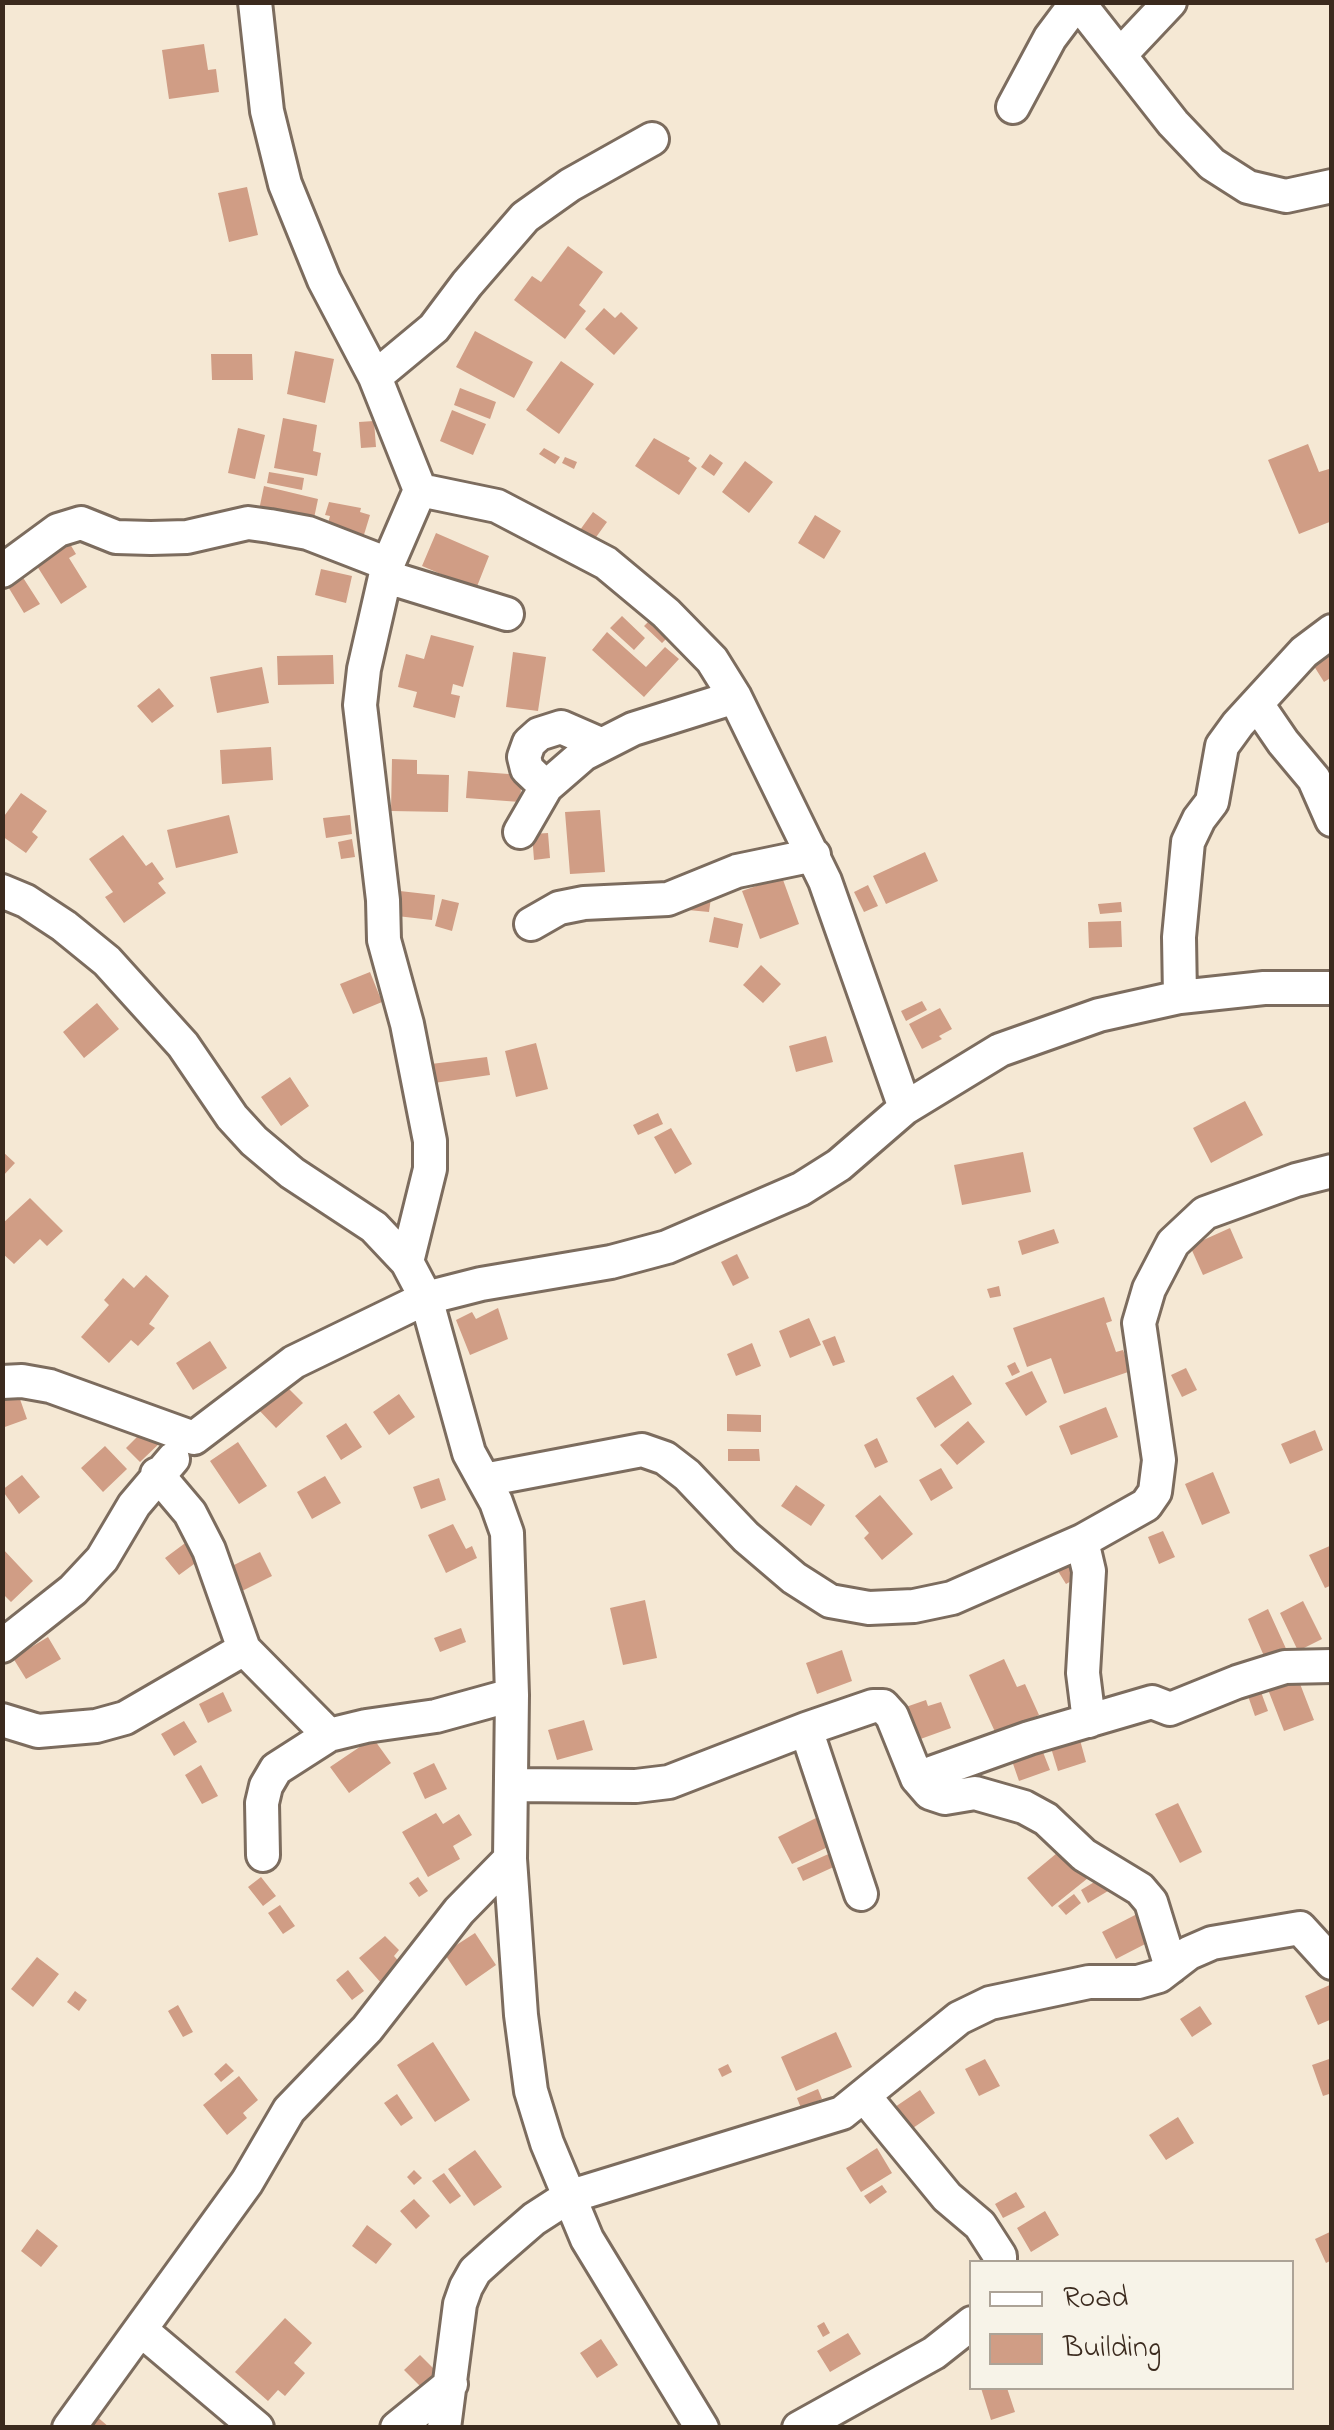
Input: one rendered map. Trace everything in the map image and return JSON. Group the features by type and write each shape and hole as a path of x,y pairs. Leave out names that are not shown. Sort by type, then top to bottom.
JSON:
{"street":[{"path":"255,2 267,111 285,184 324,280 374,376 420,490 388,571 364,670 360,705 383,900 384,940 408,1024 430,1141 430,1169 407,1262"},
{"path":"1013,107 1050,38 1078,2 1191,144 1212,164 1248,187 1286,196 1332,186"},
{"path":"1120,55 1170,2"},
{"path":"374,376 434,328 525,217 570,184 652,139"},
{"path":"420,490 497,506 606,564 666,612 712,660 735,697 814,855 905,1108"},
{"path":"2,571 58,530 81,523 116,538 187,538 248,523 308,533 388,571 508,614"},
{"path":"1180,998 1179,937 1188,842 1212,802 1222,746 1304,652 1332,631"},
{"path":"520,832 546,787 570,764 600,744 632,728 735,697"},
{"path":"1257,704 1282,742 1314,779 1332,820"},
{"path":"531,924 559,908 668,898 737,871 814,855"},
{"path":"2,891 26,901 64,926 107,961 160,1017 232,1117 254,1141 292,1173 374,1228 407,1262 426,1298 469,1453 496,1502 506,1533 512,1695 510,1860 520,2015 531,2091 568,2197 608,2277 656,2347 702,2428"},
{"path":"2,1646 73,1590 102,1559 134,1504 157,1474 194,1438 294,1362 426,1298 667,1248 801,1189 839,1164 905,1108 1000,1050 1098,1014 1180,998 1264,988 1332,988"},
{"path":"484,1480 642,1450 665,1458 746,1537 794,1578 830,1601 869,1608 914,1606 952,1598 1082,1541 1146,1505 1155,1492 1159,1460 1140,1323 1148,1290 1173,1243 1206,1213 1296,1180 1332,1172"},
{"path":"2,1382 50,1386 194,1438"},
{"path":"157,1474 190,1514 209,1550 244,1649 328,1734"},
{"path":"1082,1541 1089,1571 1084,1673 1089,1721"},
{"path":"2,1720 38,1731 96,1726 125,1718 244,1649"},
{"path":"918,1778 1029,1738 1152,1702 1170,1709 1286,1667 1332,1666"},
{"path":"263,1855 262,1802 266,1786 276,1769 328,1734 436,1716 512,1695"},
{"path":"512,1785 636,1786 669,1782 806,1729 883,1706 892,1716 918,1778 930,1793 945,1798 975,1793 1024,1807 1046,1819 1084,1854 1140,1889 1151,1902 1171,1968"},
{"path":"806,1729 861,1894"},
{"path":"68,2428 247,2182 289,2110 367,2030 459,1911 510,1860"},
{"path":"444,2428 460,2304 475,2271 534,2218 568,2197 842,2113 958,2018 990,2004 1089,1982 1138,1982 1159,1976 1190,1953 1212,1943 1300,1928 1332,1962"},
{"path":"865,2097 948,2197 980,2225 1000,2260"},
{"path":"799,2428 934,2353 969,2326"},
{"path":"141,2330 257,2428"},
{"path":"397,2428 451,2384"}],"building":[{"path":"204,44 208,70 216,69 219,92 169,99 162,50"},
{"path":"247,187 258,235 229,242 218,193"},
{"path":"568,246 603,272 579,305 586,311 565,339 514,300 532,276 541,282"},
{"path":"604,308 615,318 621,312 638,328 614,355 585,329"},
{"path":"475,331 533,362 514,398 456,367"},
{"path":"295,351 334,359 325,403 287,394"},
{"path":"211,354 252,354 253,380 212,380"},
{"path":"561,361 594,384 559,434 526,410"},
{"path":"460,388 496,402 490,419 454,405"},
{"path":"452,410 486,424 473,455 440,441"},
{"path":"283,418 317,425 313,451 321,453 317,476 274,468"},
{"path":"374,421 376,447 361,448 359,422"},
{"path":"238,428 265,435 255,479 228,473"},
{"path":"654,438 690,458 688,461 697,468 679,495 635,466"},
{"path":"1308,444 1319,472 1329,469 1332,475 1332,521 1299,534 1268,460"},
{"path":"544,448 560,457 555,464 539,454"},
{"path":"710,454 723,463 714,476 701,467"},
{"path":"565,457 577,462 574,469 562,463"},
{"path":"745,461 773,482 749,513 722,492"},
{"path":"269,472 304,478 302,490 267,483"},
{"path":"264,486 318,499 313,523 259,510"},
{"path":"329,502 361,508 360,512 370,515 363,538 327,527"},
{"path":"593,512 607,522 594,540 580,530"},
{"path":"815,515 841,531 824,559 798,543"},
{"path":"436,533 489,556 476,589 422,566"},
{"path":"64,534 76,554 69,558 87,587 61,604 30,555"},
{"path":"321,569 352,576 346,603 315,595"},
{"path":"22,576 40,604 24,613 7,585"},
{"path":"622,616 645,638 634,650 610,628"},
{"path":"653,617 671,634 662,643 644,626"},
{"path":"607,632 646,667 665,647 679,659 644,697 592,650"},
{"path":"431,635 474,646 463,687 453,684 451,694 460,696 455,718 413,707 417,692 398,687 406,654 424,659"},
{"path":"1332,640 1332,677 1324,682 1307,655"},
{"path":"513,652 546,657 538,711 506,707"},
{"path":"333,655 334,684 278,685 277,656"},
{"path":"262,667 269,703 217,713 210,677"},
{"path":"159,688 174,706 152,723 137,706"},
{"path":"271,747 273,780 222,784 220,750"},
{"path":"392,759 417,760 417,774 449,775 448,812 391,811"},
{"path":"468,771 522,775 520,802 466,798"},
{"path":"21,793 47,811 32,832 38,837 26,853 2,836 2,819"},
{"path":"600,810 605,872 570,874 565,812"},
{"path":"229,815 238,853 176,868 167,830"},
{"path":"350,815 352,834 326,838 323,818"},
{"path":"548,833 550,858 534,860 532,834"},
{"path":"123,835 146,866 152,862 164,879 158,883 166,893 124,923 105,897 113,892 89,859"},
{"path":"352,839 355,857 341,859 338,842"},
{"path":"925,852 938,881 886,904 873,876"},
{"path":"782,877 799,924 760,939 742,891"},
{"path":"868,885 878,906 864,912 854,892"},
{"path":"391,890 435,895 432,920 388,915"},
{"path":"690,896 711,898 709,912 688,910"},
{"path":"442,899 459,903 452,931 435,926"},
{"path":"1121,902 1122,912 1100,914 1098,904"},
{"path":"714,917 743,924 738,948 709,942"},
{"path":"1121,921 1122,947 1089,948 1088,922"},
{"path":"761,965 781,984 763,1003 743,985"},
{"path":"370,972 382,1002 353,1014 340,984"},
{"path":"922,1001 927,1010 906,1021 901,1011"},
{"path":"97,1003 119,1029 84,1058 63,1032"},
{"path":"940,1008 952,1029 922,1049 909,1024"},
{"path":"826,1036 833,1062 796,1072 789,1046"},
{"path":"536,1043 548,1089 516,1097 505,1051"},
{"path":"487,1057 490,1075 434,1083 431,1064"},
{"path":"290,1077 309,1106 281,1126 261,1097"},
{"path":"1245,1101 1263,1135 1211,1163 1193,1128"},
{"path":"658,1113 663,1124 638,1135 633,1125"},
{"path":"671,1128 692,1164 675,1174 654,1137"},
{"path":"2,1151 15,1163 2,1177"},
{"path":"1023,1152 1031,1192 962,1205 954,1165"},
{"path":"30,1198 63,1231 47,1246 40,1239 14,1264 2,1253 2,1224"},
{"path":"1230,1228 1243,1258 1203,1275 1190,1246"},
{"path":"1054,1229 1059,1243 1022,1255 1018,1241"},
{"path":"737,1254 749,1278 733,1286 721,1262"},
{"path":"146,1275 169,1296 149,1324 155,1328 138,1346 131,1340 109,1363 81,1337 109,1305 104,1300 123,1278 134,1288"},
{"path":"999,1286 1001,1296 990,1298 987,1289"},
{"path":"1104,1297 1112,1321 1106,1323 1116,1352 1123,1350 1131,1371 1064,1394 1051,1358 1027,1367 1013,1328"},
{"path":"498,1308 508,1339 470,1355 456,1320 472,1312 476,1319"},
{"path":"809,1318 821,1345 790,1358 779,1331"},
{"path":"835,1336 845,1362 833,1366 822,1341"},
{"path":"210,1341 227,1368 193,1390 176,1363"},
{"path":"752,1343 761,1366 736,1376 727,1354"},
{"path":"1015,1362 1020,1372 1012,1376 1007,1366"},
{"path":"1186,1368 1197,1390 1182,1397 1171,1375"},
{"path":"1032,1371 1047,1402 1026,1416 1005,1383"},
{"path":"953,1375 972,1404 935,1428 916,1398"},
{"path":"284,1384 303,1403 276,1428 257,1408"},
{"path":"15,1385 27,1419 2,1428 2,1389"},
{"path":"399,1394 415,1417 389,1435 373,1412"},
{"path":"1106,1407 1118,1437 1071,1455 1059,1426"},
{"path":"727,1414 761,1415 761,1432 727,1431"},
{"path":"968,1421 985,1442 957,1465 940,1445"},
{"path":"346,1423 362,1447 341,1460 326,1436"},
{"path":"149,1425 163,1440 140,1462 126,1448"},
{"path":"1315,1430 1323,1450 1290,1464 1281,1444"},
{"path":"877,1438 888,1462 875,1468 864,1445"},
{"path":"238,1442 267,1486 239,1504 210,1461"},
{"path":"105,1446 127,1469 103,1492 81,1468"},
{"path":"728,1449 759,1449 760,1461 728,1461"},
{"path":"941,1468 953,1488 931,1501 919,1480"},
{"path":"1213,1472 1230,1513 1202,1525 1185,1484"},
{"path":"22,1475 40,1497 19,1514 2,1490"},
{"path":"325,1476 341,1503 312,1519 297,1492"},
{"path":"439,1478 446,1500 421,1509 413,1487"},
{"path":"796,1485 825,1505 811,1526 781,1506"},
{"path":"880,1495 913,1534 882,1560 864,1538 869,1533 855,1516"},
{"path":"453,1524 466,1549 472,1546 477,1558 446,1573 428,1535"},
{"path":"1163,1531 1175,1557 1159,1564 1148,1537"},
{"path":"192,1538 205,1556 179,1575 165,1558"},
{"path":"1332,1545 1332,1585 1325,1588 1309,1555"},
{"path":"2,1548 33,1581 11,1602 2,1593"},
{"path":"260,1552 272,1576 242,1591 230,1567"},
{"path":"1070,1554 1082,1575 1066,1584 1053,1563"},
{"path":"645,1600 657,1658 623,1665 610,1608"},
{"path":"1303,1601 1322,1639 1298,1651 1280,1613"},
{"path":"1268,1609 1288,1653 1267,1663 1248,1619"},
{"path":"461,1628 466,1642 440,1652 434,1638"},
{"path":"48,1637 61,1659 26,1679 13,1658"},
{"path":"842,1650 852,1681 817,1694 806,1663"},
{"path":"1004,1659 1017,1687 1025,1684 1039,1715 996,1734 969,1675"},
{"path":"1297,1676 1314,1720 1284,1731 1267,1687"},
{"path":"223,1692 232,1711 208,1723 199,1704"},
{"path":"1261,1692 1268,1711 1255,1716 1248,1696"},
{"path":"926,1700 928,1706 941,1702 951,1728 915,1741 903,1708"},
{"path":"584,1720 593,1750 557,1760 548,1730"},
{"path":"184,1721 197,1742 174,1756 161,1734"},
{"path":"373,1738 391,1763 349,1793 330,1767"},
{"path":"1080,1740 1086,1762 1058,1771 1051,1748"},
{"path":"1041,1747 1050,1770 1019,1781 1011,1758"},
{"path":"434,1763 447,1789 425,1799 413,1773"},
{"path":"201,1765 218,1796 202,1804 185,1775"},
{"path":"1178,1803 1202,1852 1180,1863 1155,1814"},
{"path":"436,1813 443,1824 459,1814 472,1835 453,1846 460,1859 428,1877 402,1832"},
{"path":"816,1818 830,1846 792,1864 778,1837"},
{"path":"1063,1848 1088,1878 1052,1907 1027,1878"},
{"path":"833,1852 838,1865 803,1881 797,1868"},
{"path":"1106,1875 1113,1888 1088,1903 1081,1890"},
{"path":"261,1877 276,1896 263,1906 248,1887"},
{"path":"418,1877 428,1891 419,1897 409,1883"},
{"path":"1074,1894 1081,1903 1066,1915 1058,1906"},
{"path":"280,1905 295,1926 283,1934 268,1913"},
{"path":"1137,1914 1151,1941 1116,1959 1102,1932"},
{"path":"475,1933 496,1965 466,1986 444,1953"},
{"path":"385,1936 399,1950 394,1956 403,1966 382,1984 359,1958"},
{"path":"37,1957 59,1974 33,2007 11,1989"},
{"path":"348,1970 364,1991 352,2000 336,1980"},
{"path":"1332,1984 1332,2019 1318,2025 1305,1996"},
{"path":"75,1991 87,2000 79,2011 67,2002"},
{"path":"178,2005 193,2032 183,2037 168,2011"},
{"path":"1200,2006 1212,2024 1192,2037 1180,2019"},
{"path":"836,2032 852,2067 796,2091 781,2057"},
{"path":"433,2042 470,2100 435,2122 397,2065"},
{"path":"1332,2058 1332,2093 1323,2096 1312,2065"},
{"path":"985,2059 1000,2086 979,2096 965,2069"},
{"path":"226,2063 234,2071 221,2082 214,2074"},
{"path":"728,2064 732,2072 722,2077 718,2069"},
{"path":"239,2076 258,2100 243,2113 247,2118 227,2135 203,2105"},
{"path":"818,2089 822,2099 801,2108 797,2098"},
{"path":"920,2090 935,2113 910,2130 895,2107"},
{"path":"397,2094 413,2118 401,2126 384,2103"},
{"path":"1178,2117 1194,2143 1166,2160 1149,2135"},
{"path":"877,2148 892,2173 861,2192 846,2168"},
{"path":"475,2150 502,2187 474,2206 448,2169"},
{"path":"414,2170 422,2178 414,2185 407,2177"},
{"path":"444,2173 461,2196 450,2204 432,2181"},
{"path":"882,2185 887,2192 870,2204 864,2196"},
{"path":"1016,2192 1025,2207 1003,2218 995,2204"},
{"path":"414,2199 430,2216 416,2229 400,2211"},
{"path":"1045,2211 1059,2235 1031,2252 1017,2228"},
{"path":"367,2225 392,2244 376,2264 352,2246"},
{"path":"37,2229 58,2246 41,2267 21,2251"},
{"path":"1332,2231 1332,2260 1326,2263 1315,2239"},
{"path":"285,2318 312,2343 294,2363 305,2373 285,2396 278,2390 268,2401 235,2372"},
{"path":"824,2322 830,2333 823,2337 817,2326"},
{"path":"848,2333 861,2354 830,2372 817,2351"},
{"path":"601,2339 618,2365 597,2378 580,2353"},
{"path":"420,2355 437,2372 421,2387 404,2370"},
{"path":"982,2390 1008,2390 1015,2412 991,2420"},
{"path":"94,2414 110,2428 83,2428"}]}
